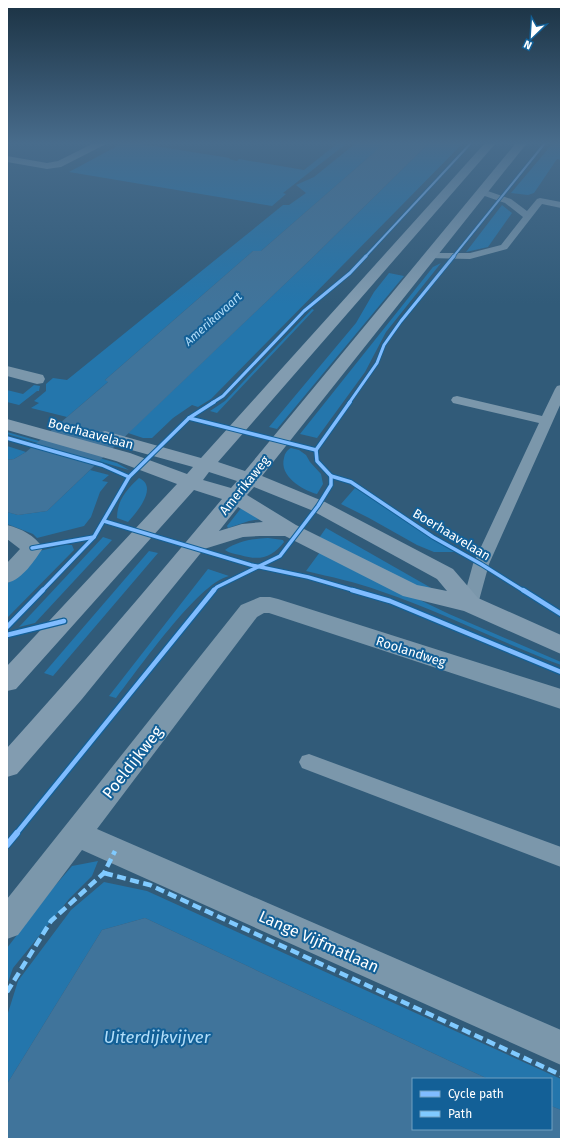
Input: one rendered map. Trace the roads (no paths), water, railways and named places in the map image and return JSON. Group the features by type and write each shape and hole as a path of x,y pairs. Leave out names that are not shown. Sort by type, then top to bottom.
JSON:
{"main road":[{"path":"7,682 190,482 444,196"},
{"name":"Amerikaweg","path":"7,766 73,692 197,544 478,196"},
{"name":"Boerhaavelaan","path":"7,411 49,428 120,448 205,465 249,478 285,492 318,506 445,574 470,604"},
{"name":"Boerhaavelaan","path":"7,424 49,428"},
{"name":"Boerhaavelaan","path":"120,448 190,482 235,496 289,530 411,591 470,604 561,645"},
{"name":"Boerhaavelaan","path":"197,544 242,531 260,529 289,530"}],"street":[{"path":"7,371 37,379"},
{"path":"7,532 16,535 32,548 7,576"},
{"name":"Roolandweg","path":"260,605 270,605 561,699"},
{"name":"Poeldijkweg","path":"7,924 249,611 260,605"},
{"name":"Lange Vijfmatlaan","path":"77,834 561,1048"}],"lane":[{"path":"495,196 508,201 528,216"},
{"path":"430,256 470,256 504,247 540,202 561,205"},
{"name":"Boerhaavelaan","path":"470,604 481,564 561,389"},
{"path":"457,400 547,421"},
{"path":"309,762 561,857"}],"water":[{"name":"Amerikavaart","path":"324,196 375,196 47,511 18,515 7,512 7,460 14,459 26,452 108,382 105,380 253,251 261,251"},
{"name":"Uiterdijkvijver","path":"145,918 486,1078 412,1078 412,1130 552,1130 552,1106 561,1110 561,1139 7,1139 7,1084 102,930"}]}
